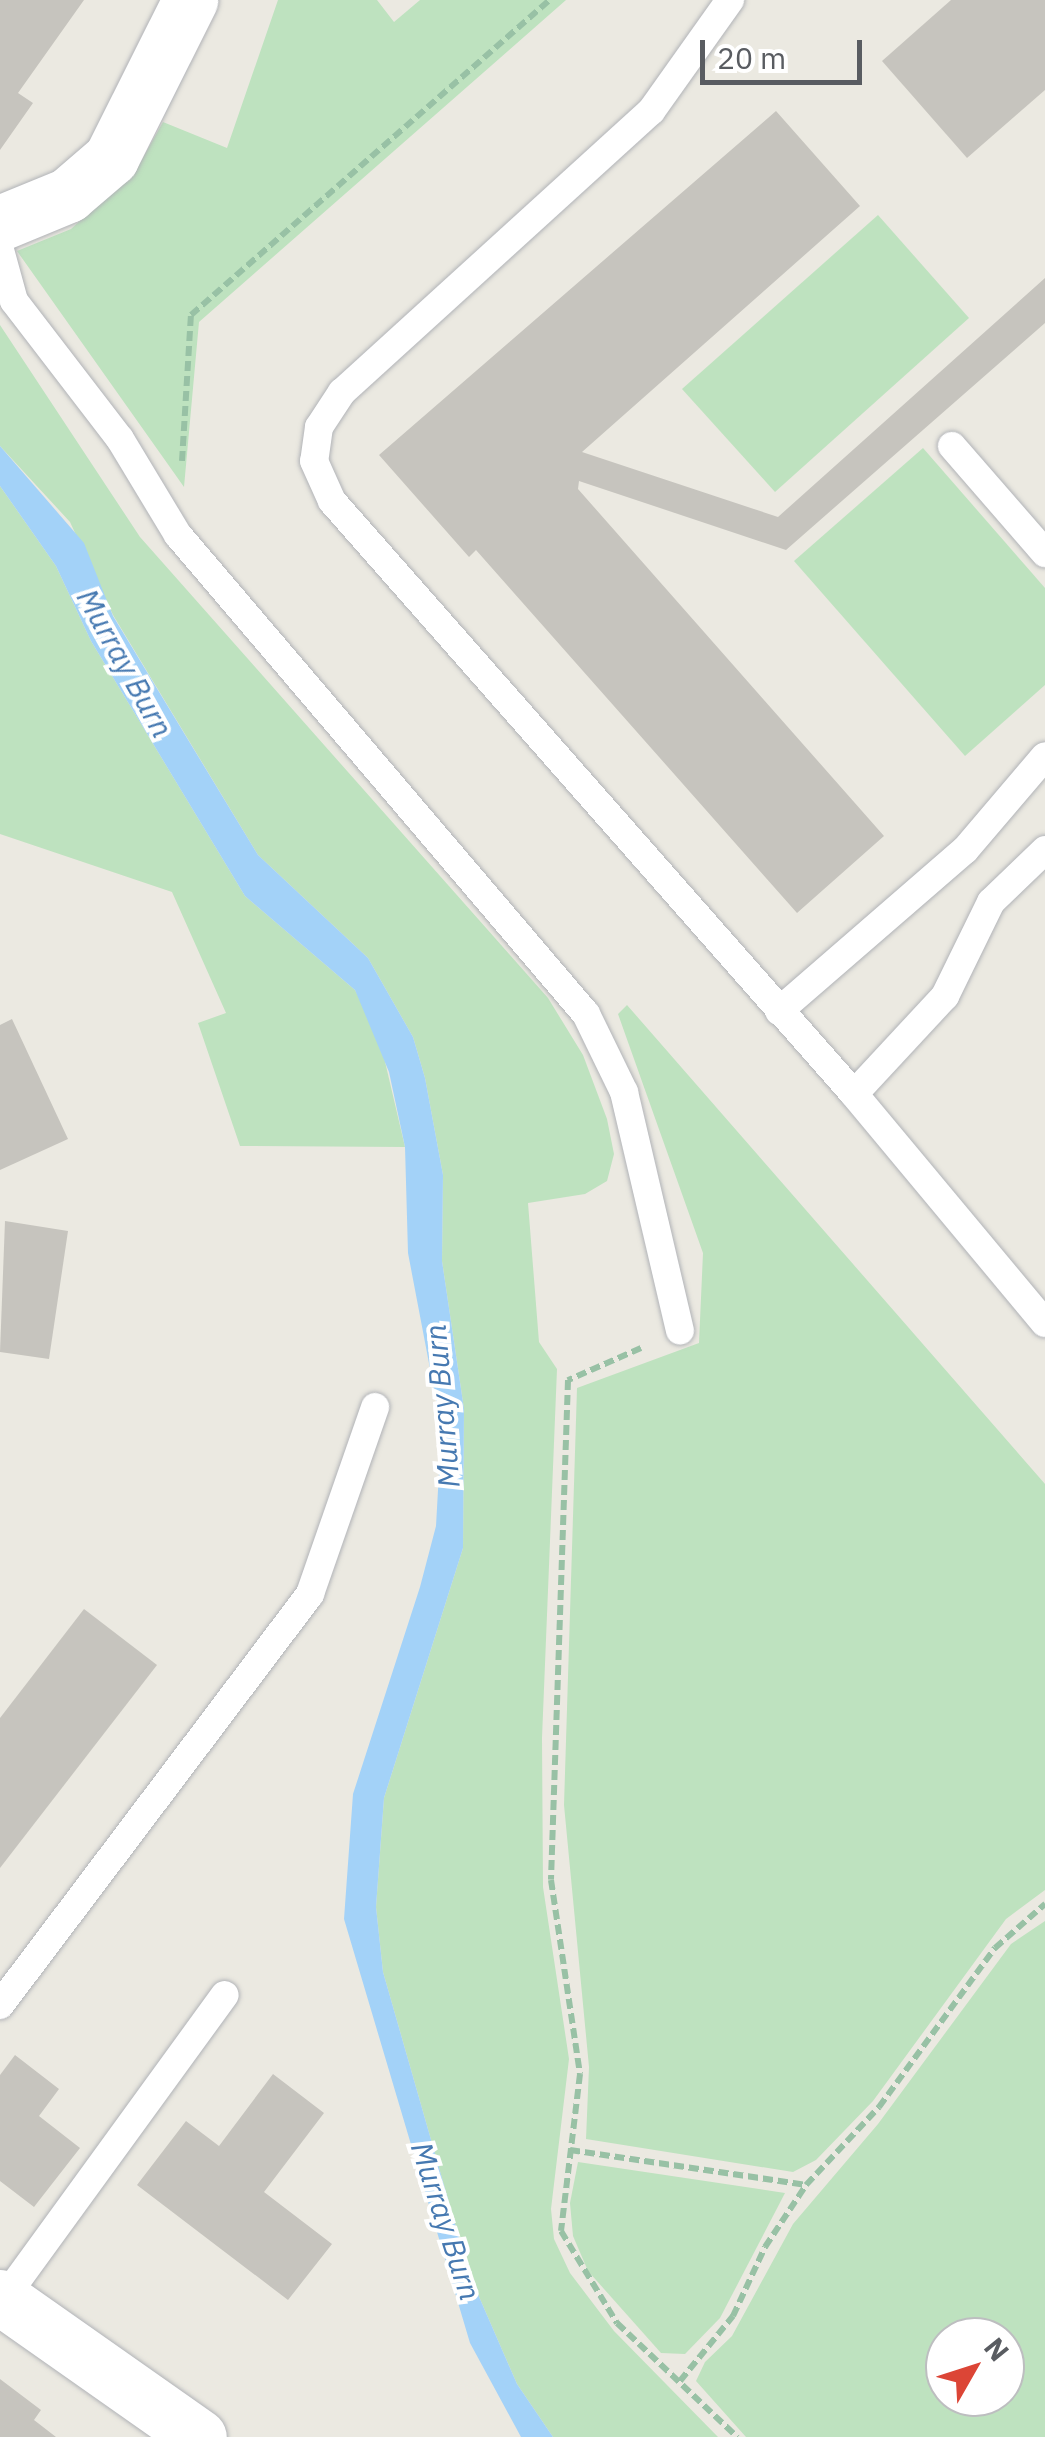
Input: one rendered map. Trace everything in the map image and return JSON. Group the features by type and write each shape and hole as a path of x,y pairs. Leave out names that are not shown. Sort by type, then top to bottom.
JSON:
{"street":[{"path":"0,223 68,194 111,158 190,0"},
{"path":"2,2298 199,2437"}],"lane":[{"path":"730,0 651,111 342,392 319,427 314,461 332,501 854,1094 1045,1323"},
{"path":"0,250 22,314 120,439 178,535 586,1014 624,1092 680,1331"},
{"path":"952,446 1045,553"},
{"path":"779,1011 965,850 1045,756"},
{"path":"854,1094 945,996 991,902 1045,850"},
{"path":"0,2005 310,1594 375,1407"},
{"path":"2,2298 225,1995"}],"path":[{"path":"178,535 191,315 550,0"},
{"path":"680,1331 568,1380 549,1784 551,1880 580,2074 561,2232 618,2323 737,2437"},
{"path":"680,2381 733,2316 764,2247 806,2185 879,2108 994,1948 1045,1904"},
{"path":"570,2150 806,2185"}],"green space":[{"path":"278,0 377,0 394,22 420,0 566,0 199,322 184,487 17,251 71,229 136,170 163,122 227,148"},
{"path":"878,215 969,318 775,492 682,389"},
{"path":"0,325 140,537 548,998 583,1055 607,1119 614,1154 607,1181 585,1194 528,1203 539,1342 557,1369 542,1738 543,1887 569,2059 551,2209 554,2239 570,2273 614,2331 718,2437 553,2437 517,2384 470,2276 383,1972 376,1907 384,1798 463,1548 464,1409 442,1261 443,1175 425,1078 413,1037 368,958 258,855 113,615 70,522 0,446"},
{"path":"923,448 1045,588 1045,685 965,756 794,561"},
{"path":"0,486 56,566 91,641 245,896 355,990 379,1036 405,1147 240,1146 198,1023 226,1013 172,892 0,834"},
{"path":"627,1005 1045,1484 1045,1890 1006,1919 873,2101 816,2160 793,2172 586,2139 589,2067 564,1805 577,1388 699,1343 703,1253 618,1014"},
{"path":"1045,1921 1045,2437 746,2437 696,2381 705,2362 732,2336 793,2224 878,2124 1011,1944"},
{"path":"578,2162 785,2193 720,2318 685,2354 661,2353 588,2271 573,2236 570,2203"}],"water":[{"name":"Murray Burn","path":"0,446 84,543 113,616 258,855 368,958 413,1037 425,1078 443,1175 442,1261 464,1409 463,1548 384,1798 376,1907 383,1972 470,2276 517,2384 553,2437 521,2437 470,2343 344,1919 353,1794 420,1587 436,1526 439,1472 436,1400 408,1253 405,1147 389,1072 355,990 245,896 91,641 56,566 0,486"}],"building":[{"path":"0,0 84,0 18,93 33,103 0,150"},
{"path":"951,0 1045,0 1045,90 967,158 882,61"},
{"path":"776,111 860,206 582,452 778,517 1045,278 1045,323 786,550 579,481 578,489 884,836 797,913 476,550 469,557 379,455"},
{"path":"12,1019 68,1139 0,1170 0,1025"},
{"path":"5,1221 68,1231 49,1359 0,1352"},
{"path":"84,1609 157,1665 0,1868 0,1718"},
{"path":"15,2055 59,2089 39,2116 80,2148 34,2207 0,2181 0,2075"},
{"path":"273,2074 324,2113 264,2192 332,2244 288,2300 137,2185 186,2121 219,2146"},
{"path":"0,2379 41,2410 34,2420 56,2437 0,2437"}]}
